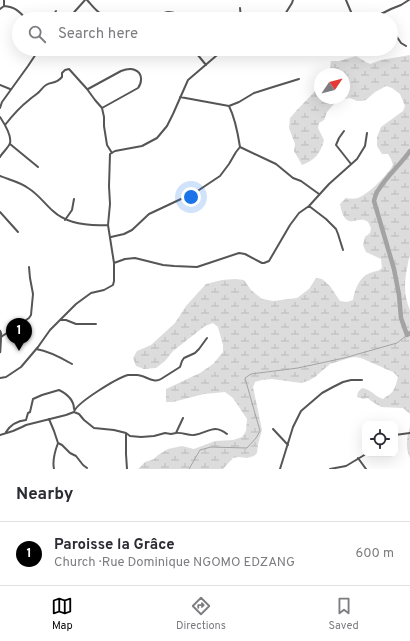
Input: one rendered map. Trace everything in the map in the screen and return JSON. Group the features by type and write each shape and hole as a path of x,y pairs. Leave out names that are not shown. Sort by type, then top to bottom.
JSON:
{"street":[{"path":"4,0 4,6"},
{"path":"75,12 86,0 98,12"},
{"path":"286,12 293,0"},
{"path":"346,0 351,12"},
{"path":"384,12 409,0"},
{"path":"0,8 4,6 11,7 19,12"},
{"path":"240,8 240,12"},
{"path":"398,40 400,43 406,46"},
{"path":"0,108 2,102 35,56"},
{"path":"199,56 206,65"},
{"path":"112,153 142,146 157,138 170,120 188,80 216,56"},
{"path":"0,378 6,377 21,367 48,332 76,304 90,293 104,290 113,285 114,281 114,263 108,225 110,204 110,156 112,153 108,145 102,108 88,89 69,69 62,73 62,77 56,83 49,83 29,99 5,125"},
{"path":"88,89 121,70 127,69 138,72 141,78 140,86 102,108"},
{"path":"180,96 229,106 254,93 299,79"},
{"path":"0,85 11,89"},
{"path":"110,237 124,234 132,230 149,214 196,192 220,176 230,164 240,147 229,106"},
{"path":"0,116 9,135 10,143 38,168"},
{"path":"344,131 338,138 336,145 351,164"},
{"path":"114,263 135,258 163,265 197,267 239,253 245,254 262,263 269,261 290,225 300,213 309,206 318,194 357,159 365,146 367,133"},
{"path":"0,157 10,143"},
{"path":"240,147 276,164 293,178 301,181 318,194"},
{"path":"236,152 241,150 247,151"},
{"path":"0,176 30,189 55,213 65,220 92,225 108,225"},
{"path":"65,220 72,210 74,199"},
{"path":"309,206 336,229 343,250"},
{"path":"0,212 18,232"},
{"path":"1,337 29,318 31,315 33,294 29,267"},
{"path":"60,320 65,320 76,324 96,324"},
{"path":"0,331 0,352"},
{"path":"0,435 22,428 26,424 66,415 74,411 97,391 128,375 140,374 152,380 158,381 180,367 182,360 195,353 207,338"},
{"path":"36,349 50,353 72,364"},
{"path":"280,469 297,418 306,405 322,393 344,382 351,380 362,380"},
{"path":"5,433 8,428 16,422 26,420 28,413 30,412 33,399 42,395 59,390 68,396 74,404 74,411"},
{"path":"74,411 94,428 126,433 130,436 141,437 171,434 176,432 181,432 192,436 217,428 227,434"},
{"path":"176,432 183,418"},
{"path":"49,420 58,443 54,453 54,469"},
{"path":"273,429 288,445"},
{"path":"126,433 127,469"},
{"path":"398,435 410,433"},
{"path":"58,443 76,456 87,468"},
{"path":"330,469 346,466 362,456"},
{"path":"358,458 366,469"}],"green space":[{"path":"410,55 410,256 405,284 410,310 410,414 403,408 381,407 368,398 363,399 357,397 358,392 362,388 383,399 394,390 398,377 393,372 361,358 349,358 330,364 315,377 301,383 272,379 255,382 253,387 262,430 257,453 254,456 247,458 233,458 223,469 138,469 145,462 154,459 168,449 182,446 194,449 215,441 233,440 242,437 246,431 247,419 233,398 225,392 204,394 173,402 166,402 166,389 200,373 213,364 223,352 223,345 218,327 213,323 205,326 173,351 165,361 156,368 144,369 136,366 133,358 137,351 151,345 175,323 186,306 206,284 222,280 244,280 251,290 262,299 273,301 297,298 309,289 316,278 322,279 330,286 340,301 347,302 353,300 356,288 363,277 382,268 381,259 366,252 363,245 365,237 370,233 371,228 368,222 365,220 348,221 343,214 340,204 346,198 358,198 367,193 382,179 393,165 388,154 382,154 377,146 377,137 381,127 403,111 405,106 400,94 392,88 386,86 375,92 366,100 357,101 350,98 350,68 330,68 331,61 339,61 356,56 370,64 381,60"},
{"path":"314,92 314,104 334,104 327,112 324,120 319,123 318,128 324,140 321,149 313,159 302,165 294,151 295,144 289,128 290,118"},
{"path":"410,426 410,458 407,450 407,442"}],"waterway":[{"path":"410,151 378,190 374,201 394,269 399,295 401,318 407,335 410,333"},
{"path":"189,469 200,450 211,447 247,448 256,438 260,431 245,378 251,374 298,368 344,358 397,343 407,335"}],"place":[{"name":"Paroisse la Grâce","path":"19,351"}]}
